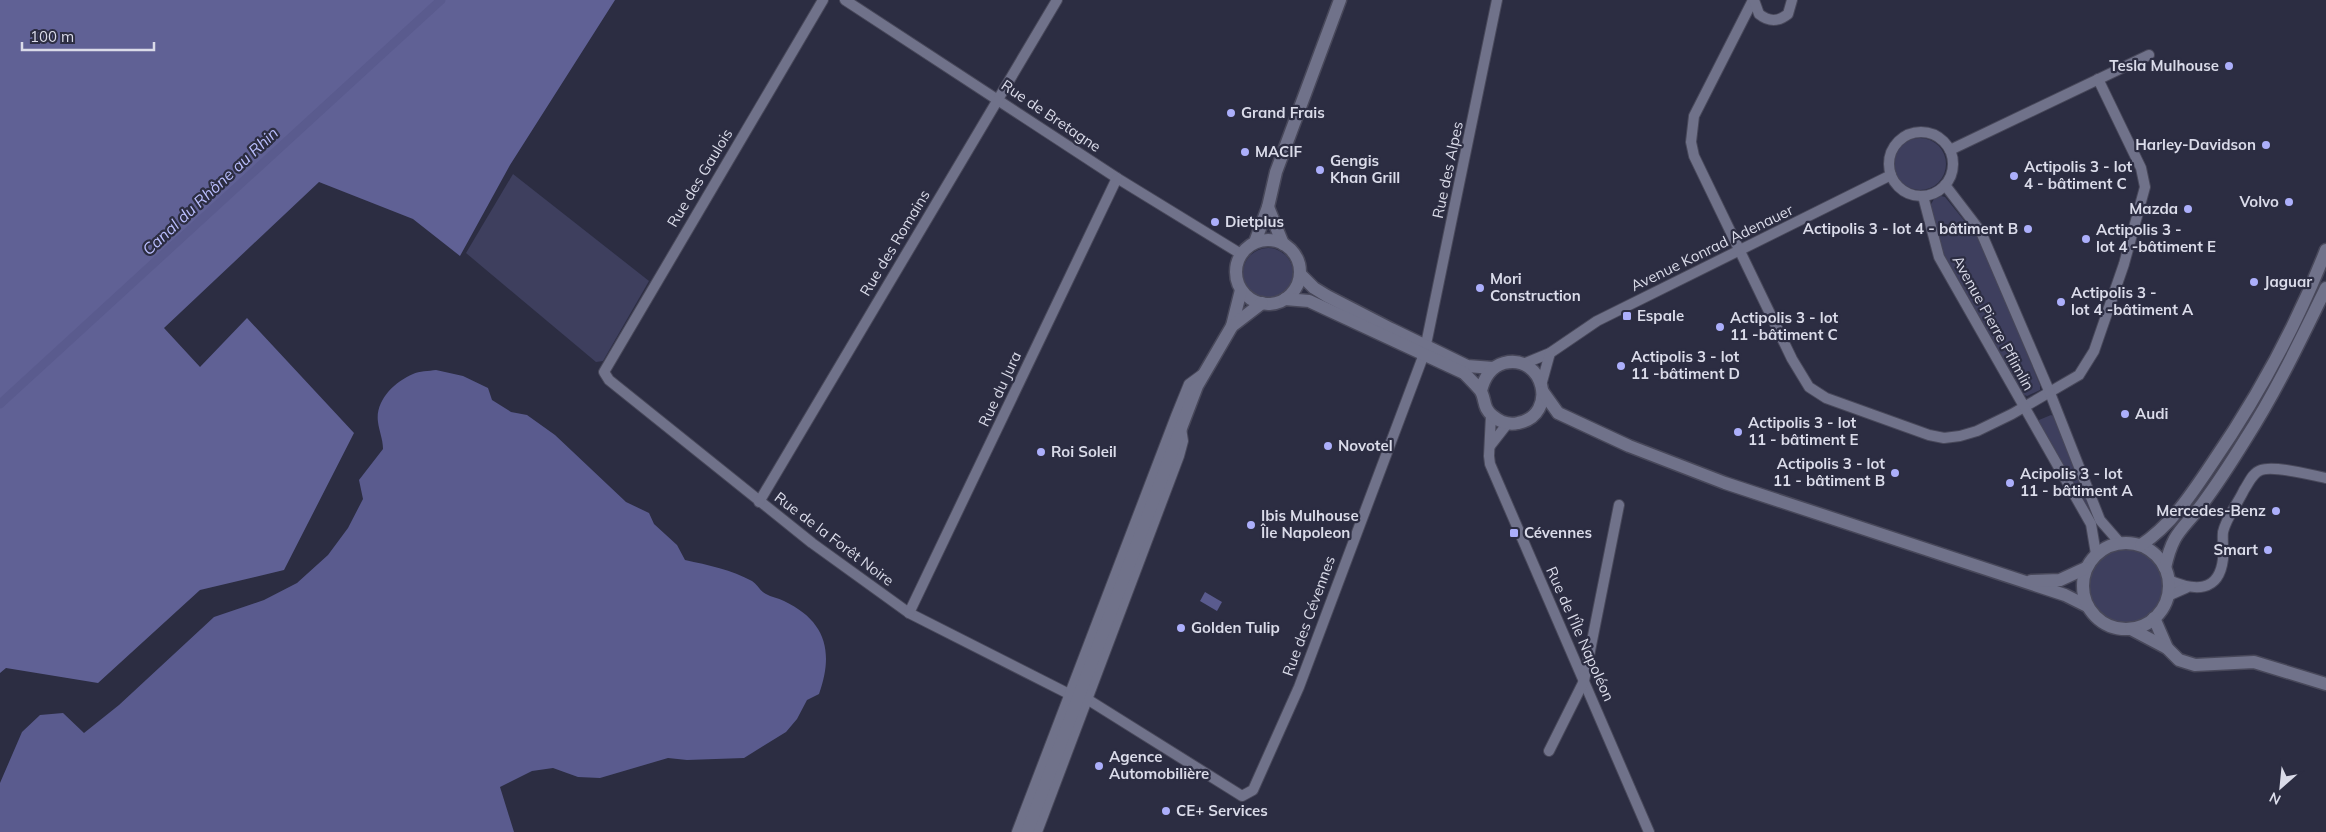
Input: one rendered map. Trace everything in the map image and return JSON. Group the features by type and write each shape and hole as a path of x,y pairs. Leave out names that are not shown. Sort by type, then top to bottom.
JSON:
{"main road":[{"path":"1255,242 1268,207 1276,172 1340,0"},
{"path":"1268,207 1283,244 1296,256 1300,274 1295,288 1285,299"},
{"path":"1027,832 1181,428 1204,373 1232,326 1241,290 1236,272 1241,254 1255,242 1264,240 1283,244"},
{"path":"2141,545 2159,533 2189,497 2234,431 2287,337 2326,250"},
{"path":"1300,274 1314,288 1327,296 1464,373 1481,391"},
{"path":"2165,568 2170,545 2176,534 2202,504 2246,439 2300,343 2326,288"},
{"path":"1241,290 1254,301 1262,303 1274,303 1285,299 1309,301 1424,350 1468,366 1493,368 1508,363 1523,364 1537,374 1542,387 1558,413"},
{"path":"1232,326 1262,303"},
{"path":"1493,368 1487,375 1481,391 1482,400 1491,415 1508,423 1516,423 1531,417 1558,413 1630,446 1725,483 2065,595 2087,606"},
{"path":"1531,417 1542,401 1542,387"},
{"path":"2120,543 2141,545 2154,554 2165,568 2168,580 2168,596 2163,607 2154,618 2131,629 2118,629 2107,625 2092,613 2087,606 2082,588 2086,568 2096,554 2109,546 2120,543"},
{"path":"2026,582 2060,580 2086,568"},
{"path":"2154,618 2167,648 2178,660 2195,665 2254,662 2326,684"},
{"path":"2131,629 2167,648"}],"street":[{"name":"Rue des Gaulois","path":"604,372 823,0"},
{"name":"Rue de Bretagne","path":"845,0 1118,178 1241,254"},
{"name":"Rue des Romains","path":"760,502 1057,0"},
{"name":"Rue des Alpes","path":"1424,350 1461,183 1497,0"},
{"path":"1754,0 1759,14 1770,20 1783,18 1791,8 1792,0"},
{"path":"1754,0 1697,109 1691,128 1691,142 1694,156 1799,374 1809,387 1826,398 1929,435 1944,438 1977,431 2023,407"},
{"path":"1741,24 1759,14"},
{"path":"1950,150 2149,55"},
{"path":"2050,393 2079,375 2094,351 2124,264 2145,186 2141,168 2098,79"},
{"path":"1922,132 1932,134 1940,138 1950,150 1952,168 1945,185 1939,190 1923,196 1904,191 1891,175 1888,165 1892,150 1901,138 1911,133 1922,132"},
{"name":"Avenue Konrad Adenauer","path":"1523,364 1550,353 1597,321 1891,175"},
{"name":"Rue du Jura","path":"909,613 1118,178"},
{"name":"Avenue Pierre Pflimlin","path":"1945,185 1981,232 2050,393 2100,520 2120,543"},
{"name":"Avenue Pierre Pflimlin","path":"1923,196 1939,257 2091,524 2096,554"},
{"name":"Rue des Cévennes","path":"1087,699 1242,796 1253,790 1299,687 1424,350"},
{"path":"1542,387 1550,353"},
{"name":"Rue de la Forêt Noire","path":"604,372 609,380 760,502 856,576 909,613 1069,694"},
{"path":"1017,832 1189,384 1204,373"},
{"name":"Avenue Pierre Pflimlin","path":"2023,407 2050,393"},
{"name":"Rue de l'Île Napoléon","path":"1491,415 1490,464 1649,832"},
{"path":"1490,446 1508,423"},
{"path":"1038,832 1179,456 1183,441 1181,428"},
{"path":"2168,596 2186,588 2207,586 2215,581 2220,572 2223,558 2224,532 2254,474 2262,470 2272,469 2326,478"},
{"path":"1549,752 1584,681 1619,504"},
{"path":"2168,580 2186,588"}],"shaded area":[{"path":"0,0 615,0 510,165 460,256 413,219 319,182 164,328 200,367 247,318 354,433 284,570 200,590 98,683 6,668 0,673"},
{"path":"1915,138 1925,138 1939,145 1946,159 1946,169 1939,183 1925,190 1915,190 1905,186 1898,179 1894,169 1894,159 1898,149 1905,142"},
{"path":"513,174 649,281 603,361 596,362 466,253"},
{"path":"1941,196 1945,197 1980,240 2040,385 2040,390 2027,396 2022,394 1940,250 1930,206 1934,199"},
{"path":"1273,248 1286,255 1292,263 1292,283 1286,291 1278,297 1263,298 1250,291 1244,283 1243,268 1250,255 1258,249"},
{"path":"436,370 463,376 488,388 492,400 511,412 527,415 555,435 626,502 649,513 654,524 677,545 685,560 720,568 744,577 754,582 764,593 784,601 809,618 823,639 826,651 824,679 819,694 807,700 797,719 786,732 744,758 687,760 668,758 600,778 578,777 553,768 532,771 500,787 514,832 0,832 0,783 22,732 40,715 63,713 84,733 119,705 214,617 264,600 297,583 328,555 348,528 363,499 359,480 383,449 378,414 387,393 406,377 418,372"},
{"path":"2051,415 2096,518 2093,520 2038,424 2039,420"},
{"path":"2125,548 2140,551 2153,559 2161,572 2164,587 2161,602 2153,615 2140,623 2125,626 2110,623 2097,615 2089,602 2086,587 2089,572 2097,559 2110,551"},
{"path":"1205,592 1222,602 1217,611 1200,601"}],"waterway":[{"name":"Canal du Rhône au Rhin","path":"0,404 441,0"}],"place":[{"name":"Tesla Mulhouse","path":"2229,66"},
{"name":"Grand Frais","path":"1231,113"},
{"name":"Harley-Davidson","path":"2266,145"},
{"name":"MACIF","path":"1245,152"},
{"name":"Gengis Khan Grill","path":"1320,170"},
{"name":"Actipolis 3 - lot 4 - bâtiment C","path":"2014,176"},
{"name":"Volvo","path":"2289,202"},
{"name":"Mazda","path":"2188,209"},
{"name":"Dietplus","path":"1215,222"},
{"name":"Actipolis 3 - lot 4 - bâtiment B","path":"2028,229"},
{"name":"Actipolis 3 - lot 4 -bâtiment E","path":"2086,239"},
{"name":"Jaguar","path":"2254,282"},
{"name":"Mori Construction","path":"1480,288"},
{"name":"Actipolis 3 - lot 4 -bâtiment A","path":"2061,302"},
{"name":"Espale","path":"1627,316"},
{"name":"Actipolis 3 - lot 11 -bâtiment C","path":"1720,327"},
{"name":"Actipolis 3 - lot 11 -bâtiment D","path":"1621,366"},
{"name":"Audi","path":"2125,414"},
{"name":"Actipolis 3 - lot 11 - bâtiment E","path":"1738,432"},
{"name":"Novotel","path":"1328,446"},
{"name":"Roi Soleil","path":"1041,452"},
{"name":"Actipolis 3 - lot 11 - bâtiment B","path":"1895,473"},
{"name":"Acipolis 3 - lot 11 - bâtiment A","path":"2010,483"},
{"name":"Mercedes-Benz","path":"2276,511"},
{"name":"Ibis Mulhouse Île Napoleon","path":"1251,525"},
{"name":"Cévennes","path":"1514,533"},
{"name":"Smart","path":"2268,550"},
{"name":"Golden Tulip","path":"1181,628"},
{"name":"Agence Automobilière","path":"1099,766"},
{"name":"CE+ Services","path":"1166,811"}]}
